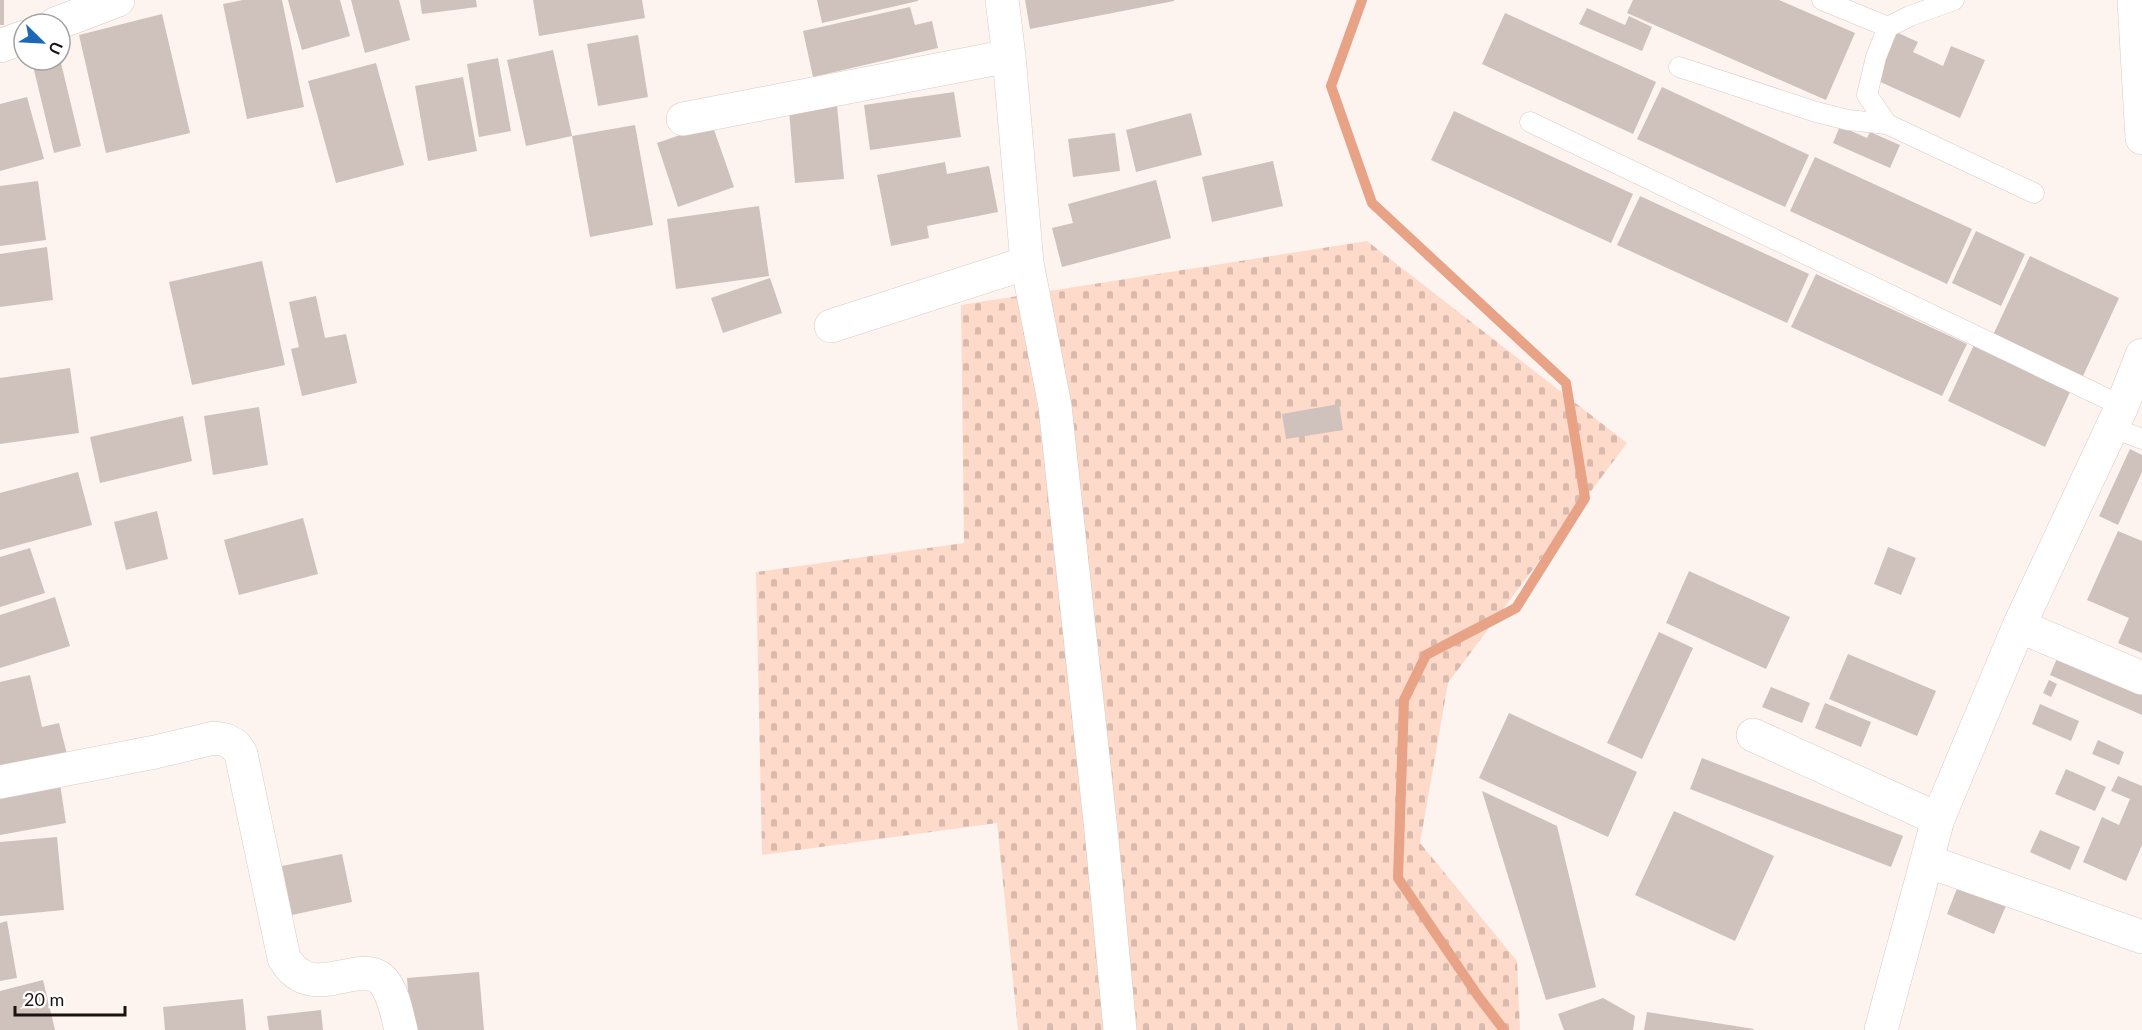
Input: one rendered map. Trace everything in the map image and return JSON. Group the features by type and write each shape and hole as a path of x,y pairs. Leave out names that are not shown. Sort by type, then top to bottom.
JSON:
{"street":[{"path":"72,18 118,0"},
{"path":"1002,0 1027,263 1054,405 1101,828 1120,1030"},
{"path":"2134,0 2142,138"},
{"path":"683,119 1009,56"},
{"path":"831,326 1027,263"},
{"path":"1881,1030 1938,819 2019,626 2117,417 2142,355"},
{"path":"2019,626 2142,678"},
{"path":"1753,735 1938,819"},
{"path":"0,782 155,752 214,738 226,740 235,745 241,754 284,958 290,969 316,980 369,972 378,976 389,990 401,1030"},
{"path":"1927,861 2142,937"}],"lane":[{"path":"1822,0 1888,27"},
{"path":"1887,124 1867,95 1876,57 1888,27 1910,16 1954,0"},
{"path":"1679,68 1816,112 1848,120 1887,124 2034,193"},
{"path":"1530,122 2117,417 2142,439"}],"green space":[{"path":"1367,241 1627,443 1448,683 1420,843 1517,961 1520,1030 1018,1030 997,823 762,855 756,572 964,543 961,305"}],"building":[{"path":"0,0 4,0 4,25 0,25"},
{"path":"243,0 282,0 304,107 247,119 223,4"},
{"path":"288,0 340,0 350,36 302,50"},
{"path":"351,0 399,0 410,40 365,53"},
{"path":"420,0 476,0 477,7 422,14"},
{"path":"533,0 642,0 645,18 539,36"},
{"path":"817,0 918,0 918,1 822,23"},
{"path":"1025,0 1174,0 1174,1 1030,29"},
{"path":"1633,0 1779,0 1855,33 1826,100 1627,13"},
{"path":"910,7 915,25 932,21 938,48 813,77 803,31"},
{"path":"1587,8 1625,25 1629,16 1652,27 1642,51 1579,24"},
{"path":"1505,13 1656,82 1633,134 1482,64"},
{"path":"162,14 190,133 106,153 79,35"},
{"path":"1896,32 1918,42 1913,52 1943,66 1951,46 1985,60 1960,118 1876,80"},
{"path":"638,35 648,97 598,106 587,44"},
{"path":"553,50 572,136 526,146 507,60"},
{"path":"498,58 511,131 479,137 467,64"},
{"path":"376,63 404,165 336,183 308,81"},
{"path":"34,72 63,72 81,146 54,153"},
{"path":"463,77 477,151 428,161 415,86"},
{"path":"1662,87 1809,155 1785,207 1637,139"},
{"path":"954,92 961,137 870,150 864,105"},
{"path":"27,97 44,159 0,171 0,104"},
{"path":"837,105 844,179 795,183 789,110"},
{"path":"1454,111 1633,194 1611,243 1431,160"},
{"path":"1191,113 1202,155 1136,172 1126,130"},
{"path":"712,124 734,187 678,207 657,143"},
{"path":"635,125 653,225 590,237 572,136"},
{"path":"1840,126 1867,138 1870,132 1900,145 1890,168 1833,143"},
{"path":"1115,133 1120,171 1073,177 1068,139"},
{"path":"1815,157 1972,229 1947,284 1790,211"},
{"path":"1273,161 1283,206 1212,222 1202,177"},
{"path":"945,162 947,174 989,166 998,212 927,226 929,238 891,246 877,175"},
{"path":"1156,180 1171,238 1062,267 1052,228 1073,223 1068,204"},
{"path":"38,181 46,240 0,246 0,186"},
{"path":"1640,196 1809,274 1787,323 1617,245"},
{"path":"759,206 769,276 676,289 667,219"},
{"path":"1976,231 2025,254 2001,306 1952,283"},
{"path":"47,247 53,300 0,307 0,254"},
{"path":"2030,256 2119,298 2083,376 1993,335"},
{"path":"262,261 285,365 192,385 169,282"},
{"path":"1816,274 1967,344 1942,396 1791,327"},
{"path":"770,278 782,313 723,333 711,298"},
{"path":"316,296 325,338 346,334 357,383 302,396 291,349 299,347 289,302"},
{"path":"1978,336 2075,381 2045,447 1948,401"},
{"path":"70,368 79,433 0,444 0,378"},
{"path":"1339,404 1343,430 1286,439 1282,414"},
{"path":"259,407 268,465 213,475 204,416"},
{"path":"183,416 192,461 100,483 90,437"},
{"path":"2130,449 2142,455 2142,472 2118,525 2099,516"},
{"path":"78,472 92,525 0,550 0,493"},
{"path":"157,511 168,559 126,570 114,522"},
{"path":"303,518 318,574 239,595 224,540"},
{"path":"2118,531 2142,541 2142,653 2118,643 2129,618 2087,600"},
{"path":"1888,547 1916,558 1901,595 1874,584"},
{"path":"30,548 45,593 0,607 0,557"},
{"path":"1689,571 1790,617 1766,669 1666,623"},
{"path":"55,597 70,646 0,668 0,615"},
{"path":"1659,632 1693,648 1642,759 1607,743"},
{"path":"2061,649 2142,684 2142,715 2050,675"},
{"path":"1848,654 1936,691 1917,736 1829,699"},
{"path":"30,675 42,727 59,723 69,762 0,778 0,682"},
{"path":"2049,680 2057,684 2051,697 2043,693"},
{"path":"1771,687 1810,703 1802,723 1762,707"},
{"path":"1825,703 1871,722 1861,747 1815,728"},
{"path":"2040,704 2079,721 2071,741 2032,724"},
{"path":"1509,713 1637,772 1608,837 1479,778"},
{"path":"2098,740 2124,752 2119,765 2092,754"},
{"path":"1702,758 1903,836 1891,867 1690,789"},
{"path":"2066,769 2106,787 2095,811 2055,794"},
{"path":"2118,776 2142,786 2142,845 2126,881 2083,862 2102,817 2119,825 2130,799 2111,791"},
{"path":"60,784 66,823 0,835 0,794"},
{"path":"1482,791 1557,826 1596,987 1546,1000"},
{"path":"1674,811 1774,856 1735,941 1635,895"},
{"path":"2040,830 2080,847 2070,870 2030,852"},
{"path":"57,837 64,910 0,916 0,842"},
{"path":"342,854 352,902 292,915 282,866"},
{"path":"1960,881 2008,901 1994,934 1947,914"},
{"path":"7,921 17,978 0,981 0,923"},
{"path":"479,972 484,1030 411,1030 407,978"},
{"path":"43,980 55,1030 0,1030 0,991"},
{"path":"1603,998 1635,1016 1633,1030 1564,1030 1558,1014"},
{"path":"243,999 246,1030 165,1030 163,1007"},
{"path":"321,1010 323,1030 269,1030 267,1016"},
{"path":"1647,1012 1754,1029 1644,1030"}],"waterway":[{"path":"1362,0 1331,86 1372,203 1566,383 1585,498 1516,608 1426,655 1404,700 1398,878 1478,996 1504,1030"}]}
